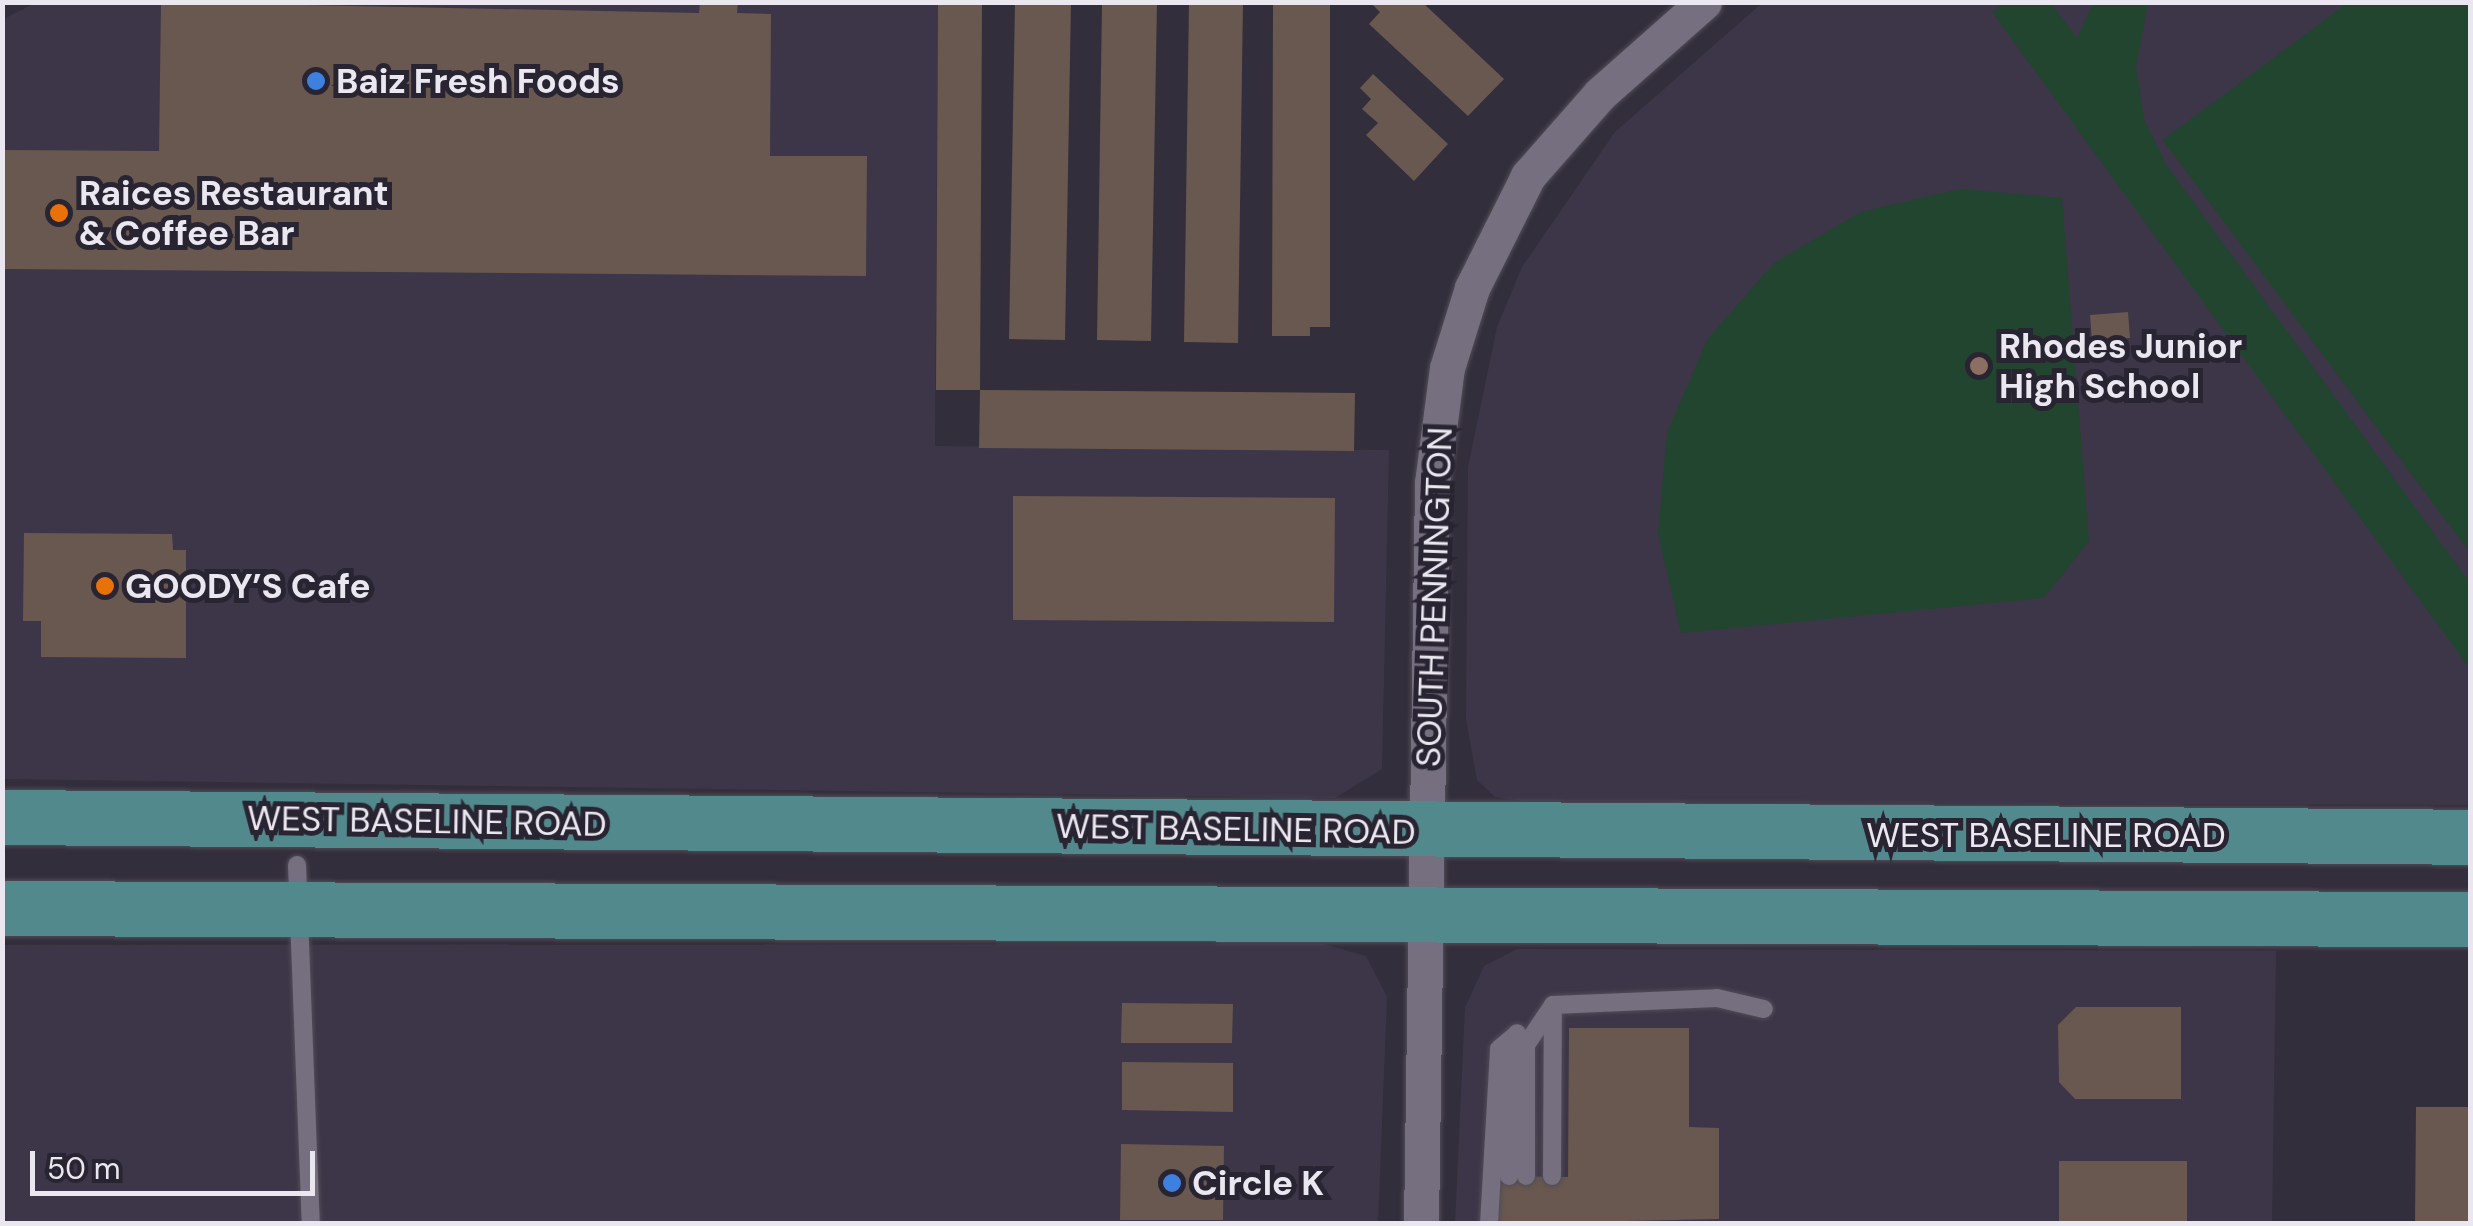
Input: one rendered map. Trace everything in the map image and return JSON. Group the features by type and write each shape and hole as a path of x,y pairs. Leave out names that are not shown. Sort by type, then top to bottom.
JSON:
{"main road":[{"name":"WEST BASELINE ROAD","path":"2,816 1427,832 2470,837"},
{"path":"2,908 297,887 1426,915 2470,919"}],"street":[{"name":"SOUTH PENNINGTON","path":"1420,1224 1432,483 1446,368 1472,288 1558,137 1704,2"}],"lane":[{"path":"297,887 311,1224"},
{"path":"1489,1224 1499,1049 1553,1005 1717,998 1764,1010"},
{"path":"1552,1176 1553,1005"},
{"path":"1517,1034 1517,1176 1534,1021"}],"shaded area":[{"path":"35,3 938,3 935,446 1389,450 1382,769 1335,798 3,779 2,20"},
{"name":"Rhodes Junior High School","path":"1762,3 2470,3 2470,805 1523,801 1495,797 1477,780 1466,719 1468,467 1497,327 1522,267 1615,132"},
{"path":"1324,944 1366,956 1387,997 1378,1223 3,1223 2,945"},
{"path":"1517,949 2276,951 2272,1223 1455,1224 1465,1008 1484,966"}],"green space":[{"path":"2006,2 2051,3 2077,38 2093,3 2148,3 2136,67 2144,119 2167,166 2470,583 2470,669 1992,12"},
{"path":"2349,2 2470,3 2470,553 2163,140"},
{"path":"1960,189 2062,198 2089,541 2044,598 1681,633 1658,534 1667,433 1707,340 1774,263 1861,212"}],"building":[{"path":"161,2 699,13 700,2 738,2 737,13 771,14 770,156 867,156 866,276 2,269 2,150 159,151"},
{"path":"938,2 982,2 980,390 936,390"},
{"path":"1015,2 1071,2 1065,340 1009,339"},
{"path":"1102,2 1157,2 1151,341 1097,340"},
{"path":"1189,2 1243,2 1238,343 1184,342"},
{"path":"1273,2 1330,2 1330,327 1310,327 1310,336 1272,336"},
{"path":"1370,2 1422,2 1504,79 1468,116 1369,24 1380,12"},
{"path":"1373,74 1448,144 1414,181 1366,135 1378,123 1362,109 1371,99 1360,88"},
{"path":"2128,312 2130,338 2092,341 2090,315"},
{"path":"980,390 1355,393 1354,451 979,448"},
{"path":"1013,496 1335,498 1334,622 1013,620"},
{"name":"GOODY’S Cafe","path":"24,533 172,534 173,550 186,550 186,658 41,657 41,621 23,621"},
{"path":"1122,1003 1233,1004 1232,1043 1121,1043"},
{"path":"2076,1007 2181,1007 2181,1099 2075,1099 2059,1082 2058,1025"},
{"path":"1569,1028 1689,1028 1689,1127 1719,1128 1719,1219 1496,1224 1496,1176 1568,1177"},
{"name":"Circle K","path":"1122,1062 1233,1063 1233,1112 1122,1110"},
{"path":"2416,1107 2470,1107 2470,1224 2415,1224"},
{"name":"Circle K","path":"1121,1144 1224,1146 1223,1220 1120,1220"},
{"path":"2059,1161 2187,1161 2187,1224 2059,1224"}],"place":[{"name":"Baiz Fresh Foods","path":"316,81"},
{"name":"Raices Restaurant & Coffee Bar","path":"59,213"},
{"name":"Rhodes Junior High School","path":"1979,366"},
{"name":"GOODY’S Cafe","path":"105,586"},
{"name":"Circle K","path":"1172,1183"}]}
